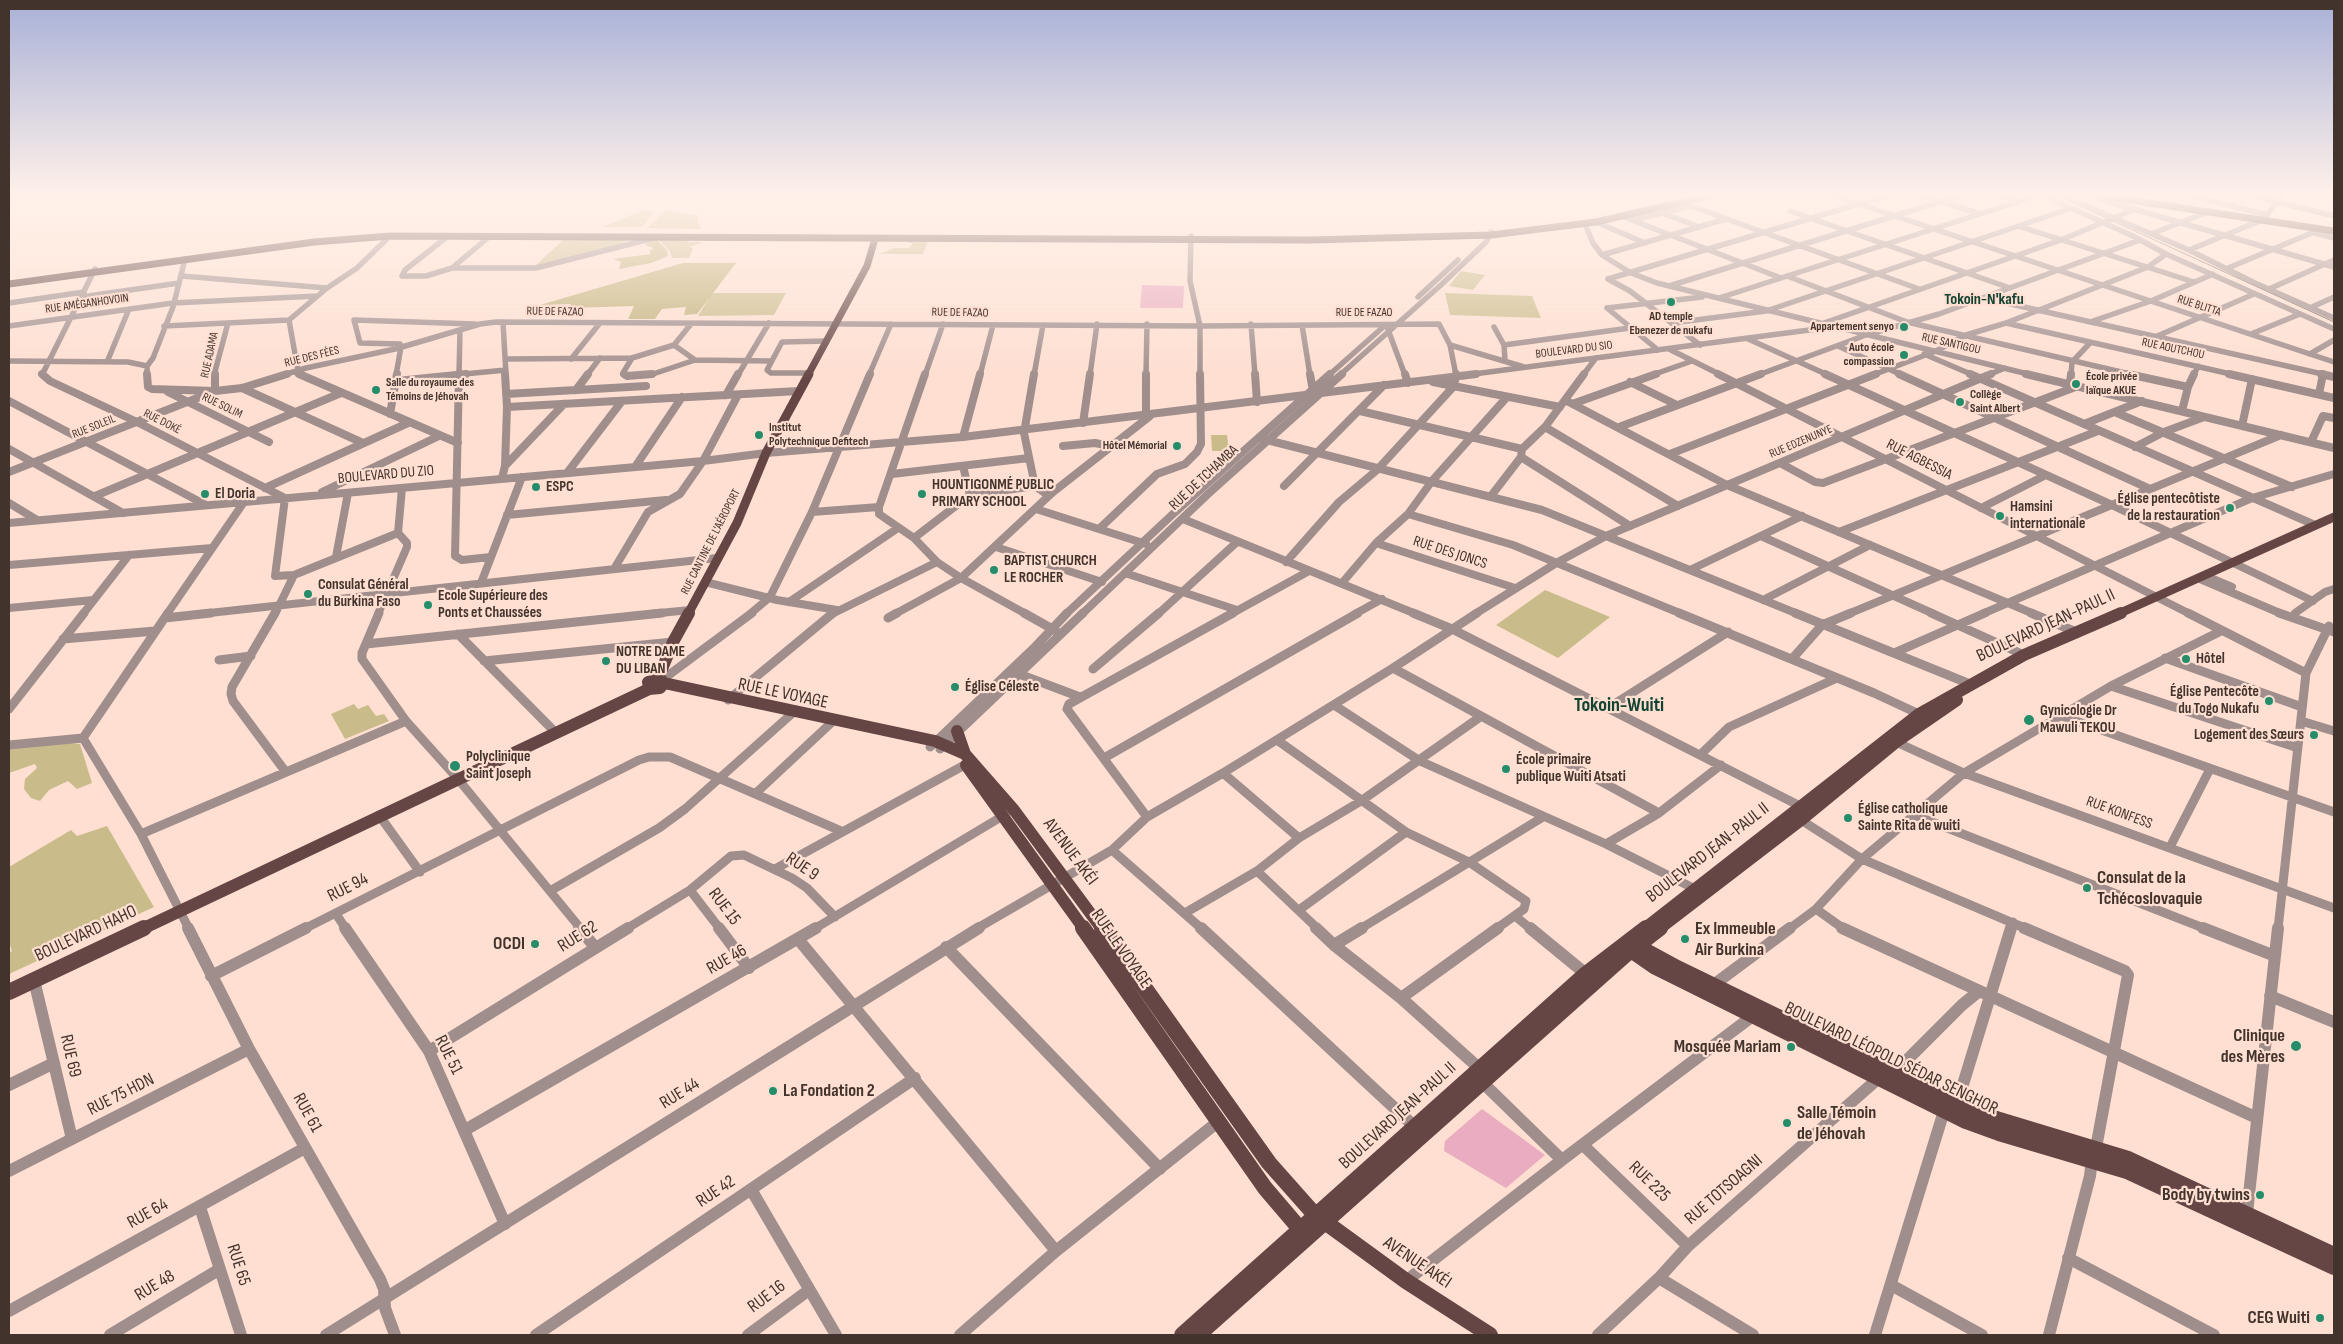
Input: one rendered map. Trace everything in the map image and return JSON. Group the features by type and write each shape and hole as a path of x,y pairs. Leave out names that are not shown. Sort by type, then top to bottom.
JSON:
{"main road":[{"path":"94,271 198,257"},
{"path":"9,282 202,257"},
{"name":"RUE CANTINE DE L'AÉROPORT","path":"659,684 671,647 737,523 766,453 808,373 838,323 870,257"},
{"name":"BOULEVARD JEAN-PAUL II","path":"1198,1335 1416,1128 1481,1076 1586,974 1631,946 1801,813 1884,740 1920,714 2024,655 2206,578 2334,517"},
{"name":"BOULEVARD JEAN-PAUL II","path":"2235,563 2334,521"},
{"name":"BOULEVARD JEAN-PAUL II","path":"1182,1335 1316,1223 1695,889 1962,696 2159,598"},
{"name":"RUE LE VOYAGE","path":"659,684 794,712 831,723 937,745 967,760 1059,881 1265,1188 1316,1223"},
{"name":"BOULEVARD HAHO","path":"9,992 379,815 659,684"},
{"path":"794,712 937,745"},
{"path":"957,731 967,760"},
{"name":"AVENUE AKÉI","path":"1059,881 1269,1163 1316,1223 1490,1335"},
{"name":"BOULEVARD LÉOPOLD SÉDAR SENGHOR","path":"1631,946 1659,963 1710,988 1900,1077 1998,1133 2128,1159 2334,1255"},
{"name":"BOULEVARD LÉOPOLD SÉDAR SENGHOR","path":"1710,988 1754,1015 1880,1077 1951,1107"},
{"name":"BOULEVARD LÉOPOLD SÉDAR SENGHOR","path":"2094,1153 2334,1267"}],"street":[{"path":"164,326 289,320 327,288 357,268 369,257"},
{"path":"423,257 401,275 405,277 423,277 452,268 536,268 579,257"},
{"path":"452,268 465,257"},
{"path":"1099,529 1157,474 1185,464 1197,452 1201,444 1200,326 1190,281 1191,257"},
{"name":"RUE DE TCHAMBA","path":"937,745 957,731 1019,674 1151,546 1313,394 1389,326 1442,284 1467,257"},
{"name":"RUE SANTIGOU","path":"1605,257 1631,273 1669,286 2334,448"},
{"path":"1684,257 1631,273 1607,278 1646,304 1700,345"},
{"path":"1726,257 1743,264 1826,291 1907,322 2072,362 2188,387"},
{"path":"1669,286 1764,257"},
{"path":"1831,257 1919,289"},
{"path":"1718,298 1844,257"},
{"path":"1921,257 2010,288"},
{"path":"1672,323 1766,310 1929,257"},
{"path":"1821,324 2012,257"},
{"name":"RUE BLITTA","path":"2022,257 2334,362"},
{"path":"1619,427 1866,335 1940,314 2095,257"},
{"path":"2116,257 2194,282"},
{"path":"1670,454 1848,384 1936,352 1966,335 2006,323 2103,285 2148,267 2162,257"},
{"path":"2172,257 2334,329"},
{"path":"2204,257 2269,290 2334,318"},
{"path":"2228,268 2255,257"},
{"path":"2301,257 2334,267"},
{"path":"9,361 134,362 147,366 174,303 185,259"},
{"path":"2269,290 2334,260"},
{"path":"50,362 94,271"},
{"path":"2089,322 2151,301 2213,274"},
{"path":"182,276 327,288"},
{"path":"9,303 180,283"},
{"path":"2155,337 2254,294"},
{"name":"RUE AMÉGANHOVOIN","path":"9,326 174,303 317,296"},
{"path":"1658,350 1608,308 1708,296"},
{"path":"2312,307 2334,297"},
{"path":"1984,298 2334,377"},
{"path":"107,362 129,309"},
{"path":"2251,334 2300,314"},
{"path":"289,320 296,371 341,394 458,444"},
{"path":"414,344 360,343 354,320 480,324"},
{"path":"502,478 505,466 507,407 503,322"},
{"name":"RUE DE FAZAO","path":"480,324 503,322 1389,326 1439,324 1450,345"},
{"name":"RUE ADAMA","path":"215,391 214,376 228,323"},
{"path":"571,359 600,323"},
{"path":"726,395 770,323"},
{"name":"RUE AOUTCHOU","path":"2006,323 2334,398"},
{"name":"RUE DES FÉES","path":"147,366 148,387 166,390 215,391 242,388 296,371 401,348 480,324"},
{"path":"506,360 632,358 674,345 691,324"},
{"path":"659,684 713,640 762,606 770,597 812,512 891,324"},
{"path":"943,324 879,507 879,514 914,538 937,562 961,578 1061,634"},
{"path":"1082,423 1097,324"},
{"path":"888,618 961,578 1049,496 1148,416 1146,324"},
{"path":"1252,324 1257,402"},
{"path":"963,438 993,325"},
{"path":"1035,486 1024,433 1043,325"},
{"path":"1302,325 1313,394"},
{"path":"1389,326 1408,383"},
{"path":"1494,327 1504,345 1505,360"},
{"name":"BOULEVARD DU SIO","path":"1026,429 1148,416 1425,381 1832,327"},
{"path":"1504,345 1630,328"},
{"path":"460,330 454,556 462,560 491,557"},
{"path":"1746,338 2112,505 2313,601"},
{"path":"2310,354 2334,340"},
{"path":"808,373 768,372 771,360 782,342 826,341"},
{"path":"1897,343 2315,525"},
{"path":"2070,384 2072,362 2090,343"},
{"path":"674,345 695,360"},
{"path":"1286,562 1339,502 1377,470 1454,386 1456,376 1450,345 1525,367"},
{"path":"1838,346 2150,489"},
{"path":"390,414 401,348"},
{"name":"RUE AGBESSIA","path":"1669,349 2306,673"},
{"path":"576,390 600,358"},
{"path":"632,358 623,373 632,376 653,374 695,360 771,360"},
{"path":"1492,496 1521,453 1545,427 1596,358"},
{"path":"1575,403 1692,361"},
{"name":"RUE DOKÉ","path":"50,362 42,372 45,378 137,422 285,498"},
{"path":"2182,411 2188,387 2198,366"},
{"name":"RUE EDZENUNYE","path":"1606,536 2005,368"},
{"path":"397,381 506,370"},
{"path":"638,400 653,374"},
{"path":"2319,394 2323,374"},
{"path":"2242,426 2252,379"},
{"path":"1425,381 1560,407"},
{"path":"1630,382 1677,405"},
{"path":"1284,486 1384,385"},
{"path":"506,394 646,386"},
{"path":"1780,463 1819,484 2078,386"},
{"path":"242,388 363,443"},
{"name":"RUE SOLIM","path":"166,390 269,442"},
{"name":"RUE SOLEIL","path":"9,472 215,391"},
{"path":"507,407 799,391"},
{"path":"95,496 341,394"},
{"path":"614,569 648,512 680,494 702,461 738,395"},
{"path":"635,467 682,397"},
{"path":"1342,583 1376,543 1408,514 1432,481 1507,397"},
{"path":"1565,400 1575,403 1728,485 2076,632"},
{"path":"9,401 12,406 88,441 206,505"},
{"path":"566,473 622,401"},
{"path":"2084,424 2142,402"},
{"path":"505,466 564,404"},
{"path":"1360,411 1471,437 1521,453 1630,526"},
{"path":"2117,413 2292,487"},
{"path":"2311,442 2323,416 2331,417"},
{"path":"2135,447 2164,432 2204,417"},
{"path":"265,488 408,422"},
{"path":"1545,427 1678,506"},
{"name":"BOULEVARD DU ZIO","path":"9,523 702,461 766,453 963,438 1026,429"},
{"path":"1839,532 2098,431"},
{"path":"1792,659 1822,624 2281,435"},
{"path":"316,495 439,436"},
{"name":"RUE DE TCHAMBA","path":"937,745 1034,648 1051,628 1143,543 1263,440"},
{"path":"1263,440 1542,510 1970,684"},
{"path":"1063,446 1095,443 1110,446"},
{"path":"9,448 123,513"},
{"path":"892,474 1030,458"},
{"path":"963,466 970,495"},
{"path":"1894,653 2168,532 2252,498 2334,474"},
{"path":"1981,508 2046,475"},
{"path":"481,583 522,477"},
{"path":"914,538 970,495 1035,486 1049,496"},
{"path":"402,488 398,533 407,543 407,548 362,653 364,664 406,721 458,779 595,947"},
{"path":"336,556 348,492"},
{"path":"285,498 275,576 294,575 336,556 398,533"},
{"path":"507,515 669,500"},
{"path":"9,745 83,738 244,502"},
{"path":"9,503 37,520"},
{"path":"812,512 879,507"},
{"path":"1036,509 1151,546"},
{"path":"1408,514 1482,534 1558,562 1920,714"},
{"path":"1690,570 1802,516"},
{"path":"1182,518 1452,629 1721,765 1801,813 1862,859 2124,971 2128,975 2090,1176 2049,1335"},
{"path":"789,602 898,528"},
{"name":"RUE 44","path":"326,1335 946,947 1112,850 1147,817 1334,705 1515,588 1606,536"},
{"path":"1761,536 2024,655"},
{"path":"1093,669 1183,593 1237,542"},
{"name":"RUE DES JONCS","path":"1376,543 1515,588"},
{"path":"1763,600 1870,545"},
{"path":"996,547 1102,582"},
{"path":"9,565 212,548"},
{"path":"9,709 129,555"},
{"path":"165,618 717,558"},
{"path":"729,699 837,610 937,562"},
{"path":"1147,817 1066,708 1080,697 1309,571"},
{"path":"1125,573 1237,610"},
{"path":"285,771 233,701 231,694 232,687 280,605 294,575"},
{"path":"2206,578 2296,613 2331,629"},
{"path":"2206,578 2273,611 2331,629"},
{"path":"704,582 789,602 837,610"},
{"path":"2296,613 2325,592 2334,589"},
{"path":"2325,592 2334,597"},
{"path":"1104,758 1382,599"},
{"path":"9,608 93,600"},
{"path":"366,644 690,610"},
{"path":"2247,1213 2306,673 2331,629"},
{"path":"63,639 156,631"},
{"path":"1710,988 1816,909 1862,859 1964,772 2058,715 2165,658 2221,631"},
{"path":"1608,708 1728,632"},
{"path":"458,634 556,733"},
{"path":"484,661 671,647"},
{"path":"219,660 251,656"},
{"path":"2165,658 2302,707"},
{"path":"1393,668 1659,813"},
{"path":"1019,674 1080,697"},
{"path":"1700,755 1729,727 1837,678"},
{"path":"2111,686 2298,748"},
{"path":"1334,705 1420,761 1606,844 1695,889"},
{"path":"550,891 659,828 721,777 794,712"},
{"path":"2058,715 2334,812"},
{"path":"1185,913 1257,871 1300,838 1361,801 1480,717"},
{"path":"141,834 406,721"},
{"path":"2301,721 2334,731"},
{"path":"756,793 831,723"},
{"name":"RUE 61","path":"83,738 141,834 249,1049 380,1279 384,1289 385,1308 395,1335"},
{"path":"1277,740 1406,832 1469,862 1524,899 1526,907 1401,998"},
{"name":"RUE KONFESS","path":"1896,742 1964,772 2334,908"},
{"name":"RUE 94","path":"211,976 639,760 649,757 670,757 721,777 841,831"},
{"path":"776,869 967,760"},
{"path":"1606,844 1659,813 1721,765"},
{"path":"2170,847 2210,769"},
{"path":"1223,773 1300,838"},
{"name":"RUE 46","path":"464,1130 798,939 1008,813"},
{"path":"379,815 420,872"},
{"path":"1914,815 2274,956"},
{"path":"1334,945 1542,817"},
{"path":"1299,910 1406,832"},
{"path":"1112,850 1185,913 1416,1128"},
{"name":"RUE 62","path":"429,1051 690,890 725,859 738,854 744,855"},
{"name":"RUE 9","path":"744,855 776,869 807,888 835,917"},
{"path":"1257,871 1334,945 1401,998 1481,1076 1562,1160"},
{"name":"RUE 15","path":"690,890 748,968"},
{"path":"1816,909 1848,932 2257,1118"},
{"name":"RUE 51","path":"336,914 429,1051 504,1224"},
{"path":"1514,916 1586,974"},
{"path":"1875,1335 1951,1107 1984,995 2013,922"},
{"path":"798,939 852,1006 915,1078 1056,1251"},
{"path":"946,947 1160,1169"},
{"name":"RUE 69","path":"34,980 72,1140"},
{"path":"1900,1077 1906,1061 1962,1005 1984,995"},
{"path":"2270,996 2334,1022"},
{"path":"1406,1281 1754,1015"},
{"name":"RUE 75 HDN","path":"9,1171 249,1049"},
{"path":"9,1085 54,1063"},
{"name":"RUE TOTSOAGNI","path":"1598,1335 1659,1278 1688,1246 1880,1077"},
{"name":"RUE 42","path":"536,1335 752,1191 915,1078"},
{"path":"960,1335 1056,1251 1219,1121"},
{"name":"RUE 225","path":"1583,1145 1688,1246"},
{"name":"RUE 64","path":"9,1311 305,1148"},
{"path":"752,1191 836,1335"},
{"name":"RUE 65","path":"200,1207 241,1335"},
{"path":"2068,1258 2214,1335"},
{"name":"RUE 48","path":"110,1335 220,1269"},
{"path":"1659,1278 1753,1335"},
{"path":"1891,1284 1982,1335"},
{"name":"RUE 16","path":"748,1335 809,1290"}],"shaded area":[{"path":"545,257 572,257 535,266"},
{"path":"630,257 666,257 651,263 619,269 621,262 613,259"},
{"path":"672,257 690,257 689,258"},
{"path":"683,263 736,263 697,314 684,315 686,307 662,309 655,319 628,319 634,306 570,308 571,304 540,305"},
{"path":"1461,271 1485,275 1473,290 1449,286"},
{"path":"1142,285 1184,286 1183,308 1140,308"},
{"path":"712,293 786,293 774,315 698,316"},
{"path":"1445,293 1532,296 1541,318 1450,315"},
{"path":"1211,435 1227,435 1229,451 1212,451"},
{"path":"1545,590 1610,617 1558,658 1496,625"},
{"path":"354,704 358,709 368,705 376,716 384,714 389,721 345,739 331,714"},
{"path":"63,742 80,744 92,783 77,789 68,781 49,790 40,801 31,798 24,789 25,779 37,768 35,764 9,773 9,748"},
{"path":"107,826 154,907 9,974 9,953 12,951 9,942 9,867 71,830 77,836"},
{"path":"1482,1109 1545,1155 1506,1188 1444,1151 1445,1141"}],"railway":[{"path":"2191,257 2334,322"}],"place":[{"name":"AD temple Ebenezer de nukafu","path":"1671,302"},
{"name":"Appartement senyo","path":"1904,327"},
{"name":"Auto école compassion","path":"1904,355"},
{"name":"École privée laïque AKUE","path":"2076,384"},
{"name":"Salle du royaume des Témoins de Jéhovah","path":"376,390"},
{"name":"Collège Saint Albert","path":"1960,402"},
{"name":"Institut Polytechnique Defitech","path":"759,435"},
{"name":"Hôtel Mémorial","path":"1177,446"},
{"name":"ESPC","path":"536,487"},
{"name":"El Doria","path":"205,494"},
{"name":"HOUNTIGONMÉ PUBLIC PRIMARY SCHOOL","path":"922,494"},
{"name":"Église pentecôtiste de la restauration","path":"2230,508"},
{"name":"Hamsini internationale","path":"2000,516"},
{"name":"BAPTIST CHURCH LE ROCHER","path":"994,570"},
{"name":"Consulat Général du Burkina Faso","path":"308,594"},
{"name":"Ecole Supérieure des Ponts et Chaussées","path":"428,605"},
{"name":"Hôtel","path":"2186,659"},
{"name":"NOTRE DAME DU LIBAN","path":"606,661"},
{"name":"Église Céleste","path":"955,687"},
{"name":"Église Pentecôte du Togo Nukafu","path":"2269,701"},
{"name":"Gynicologie Dr Mawuli TEKOU","path":"2029,720"},
{"name":"Logement des Sœurs","path":"2314,735"},
{"name":"Polyclinique Saint Joseph","path":"455,766"},
{"name":"École primaire publique Wuiti Atsati","path":"1506,769"},
{"name":"Église catholique Sainte Rita de wuiti","path":"1848,818"},
{"name":"Consulat de la Tchécoslovaquie","path":"2087,888"},
{"name":"Ex Immeuble Air Burkina","path":"1685,939"},
{"name":"OCDI","path":"535,944"},
{"name":"Clinique des Mères","path":"2296,1046"},
{"name":"Mosquée Mariam","path":"1791,1047"},
{"name":"La Fondation 2","path":"773,1091"},
{"name":"Salle Témoin de Jéhovah","path":"1787,1123"},
{"name":"Body by twins","path":"2260,1195"},
{"name":"CEG Wuiti","path":"2320,1318"}],"district":[{"name":"Tokoin-N'kafu","path":"1984,300"},
{"name":"Tokoin-Wuiti","path":"1619,706"}]}
